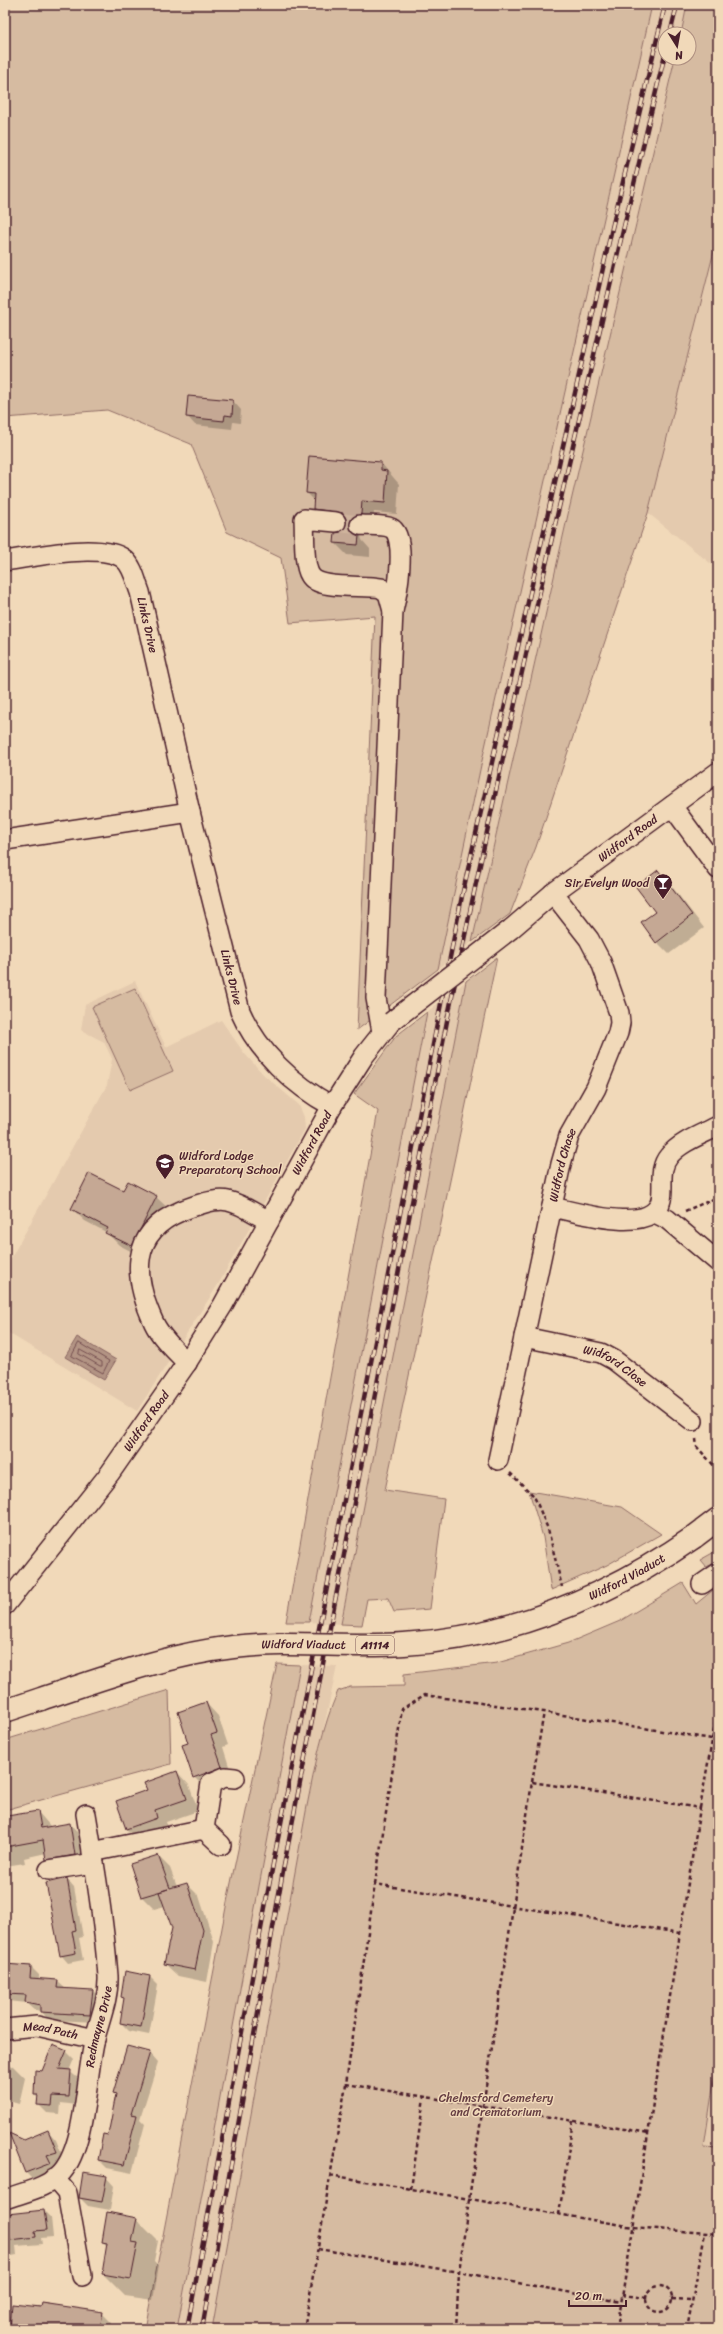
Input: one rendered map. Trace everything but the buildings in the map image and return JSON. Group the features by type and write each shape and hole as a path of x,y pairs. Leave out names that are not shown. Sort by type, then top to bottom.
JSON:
{"main road":[{"name":"Widford Viaduct","path":"5,1712 153,1662 190,1653 269,1643 342,1646 404,1644 443,1640 484,1633 525,1622 599,1594 654,1564 718,1519"}],"street":[{"path":"336,522 304,519 307,567 310,576 316,582 325,585 381,588 388,593 393,611"},
{"path":"360,525 390,528 398,534 400,543 398,593 393,611 376,998 386,1027"},
{"name":"Links Drive","path":"5,561 89,550 112,553 124,559 134,574 140,592 190,812 240,1012 249,1032 281,1069 304,1088 332,1106"},
{"name":"Widford Road","path":"5,1605 110,1473 187,1363 223,1305 332,1106 386,1027 511,929 553,893 718,772"},
{"path":"672,806 718,870"},
{"path":"5,840 190,812"},
{"name":"Widford Chase","path":"498,1460 552,1207 569,1136 596,1088 618,1033 620,1023 619,1013 601,962 589,939 553,893"},
{"path":"661,1216 663,1166 669,1156 718,1126"},
{"path":"187,1363 154,1324 142,1287 138,1259 152,1230 169,1216 199,1204 228,1200 269,1221"},
{"path":"552,1207 614,1219 661,1216 718,1262"},
{"name":"Widford Close","path":"524,1337 601,1353 614,1360 693,1421"},
{"path":"702,1584 718,1574"},
{"path":"204,1829 211,1783 225,1777 234,1778"},
{"name":"Redmayne Drive","path":"5,2199 42,2186 61,2173 71,2159 78,2139 95,2039 104,2008 108,1978 93,1857 86,1814"},
{"path":"204,1829 221,1845"},
{"path":"49,1870 93,1857 204,1829"},
{"name":"Mead Path","path":"5,2030 36,2026 95,2039"},
{"path":"54,2178 68,2193 82,2276"}],"path":[{"path":"661,1216 718,1198"},
{"path":"693,1421 697,1447 718,1470"},
{"path":"498,1460 534,1496 548,1529 563,1590"},
{"path":"304,2329 346,2084 402,1709 424,1695 544,1712 712,1739"},
{"path":"617,2329 700,1808 718,1707"},
{"path":"456,2329 459,2272 469,2199 532,1782 544,1712"},
{"path":"532,1782 700,1808"},
{"path":"375,1884 514,1905 680,1933"},
{"path":"346,2084 649,2133"},
{"path":"411,2189 424,2097"},
{"path":"559,2215 573,2120"},
{"path":"330,2175 633,2227 718,2234"},
{"path":"687,2329 705,2234"},
{"path":"318,2249 459,2272 621,2302"},
{"path":"662,2286 669,2291 672,2299 669,2307 658,2312 648,2306 646,2298 653,2287 662,2286"},
{"path":"622,2295 646,2298"},
{"path":"672,2299 692,2300"}],"shaded area":[{"path":"652,5 687,5 683,26 657,26 657,66 673,66 569,510 472,942 438,969 481,765"},
{"path":"718,235 718,556 710,563 648,513"},
{"name":"Widford Lodge Preparatory School","path":"135,981 166,1047 221,1020 244,1053 264,1075 299,1105 304,1117 305,1129 219,1283 137,1411 5,1331 5,1269 107,1085 112,1059 104,1042 81,1030 85,1005"},
{"path":"466,981 341,1624 309,1622 427,1012"},
{"path":"300,1665 337,1666 307,1806 212,2329 177,2329"},
{"path":"718,2053 718,2148 704,2147"}],"green space":[{"path":"5,5 652,5 481,765 438,969 357,1030 375,616 290,623 281,558 227,532 191,444 107,410 5,418"},
{"path":"687,5 718,5 718,235 648,513 536,847 510,914 472,942 569,510 673,66 697,66 697,26 683,26"},
{"path":"497,957 385,1490 444,1499 430,1609 394,1612 388,1598 367,1599 362,1625 341,1624 466,981"},
{"path":"135,988 173,1071 130,1090 92,1007"},
{"path":"427,1012 309,1622 286,1622 378,1111 354,1094 396,1036"},
{"path":"529,1491 622,1507 661,1534 607,1565 551,1590 543,1537"},
{"path":"718,1550 718,1562 706,1567 700,1560"},
{"name":"Chelmsford Cemetery and Crematorium","path":"683,1583 696,1604 718,1586 718,2053 704,2147 718,2148 718,2329 212,2329 307,1806 323,1733 338,1691 350,1687 404,1686 404,1674 497,1663 568,1643 620,1621"},
{"path":"277,1664 300,1665 177,2329 145,2329 227,1902"},
{"path":"169,1690 171,1764 5,1810 5,1740"}],"water":[{"path":"77,1337 116,1360 104,1380 65,1357"}],"tunnel":[{"path":"336,522 360,525"}],"railway":[{"path":"187,2329 273,1864 462,896 612,228 665,5"},
{"path":"672,26 677,5"},
{"path":"202,2329 283,1871 447,1021 498,779 552,537 662,66"}],"place":[{"name":"Sir Evelyn Wood","path":"663,900"},
{"name":"Widford Lodge Preparatory School","path":"165,1180"}]}
